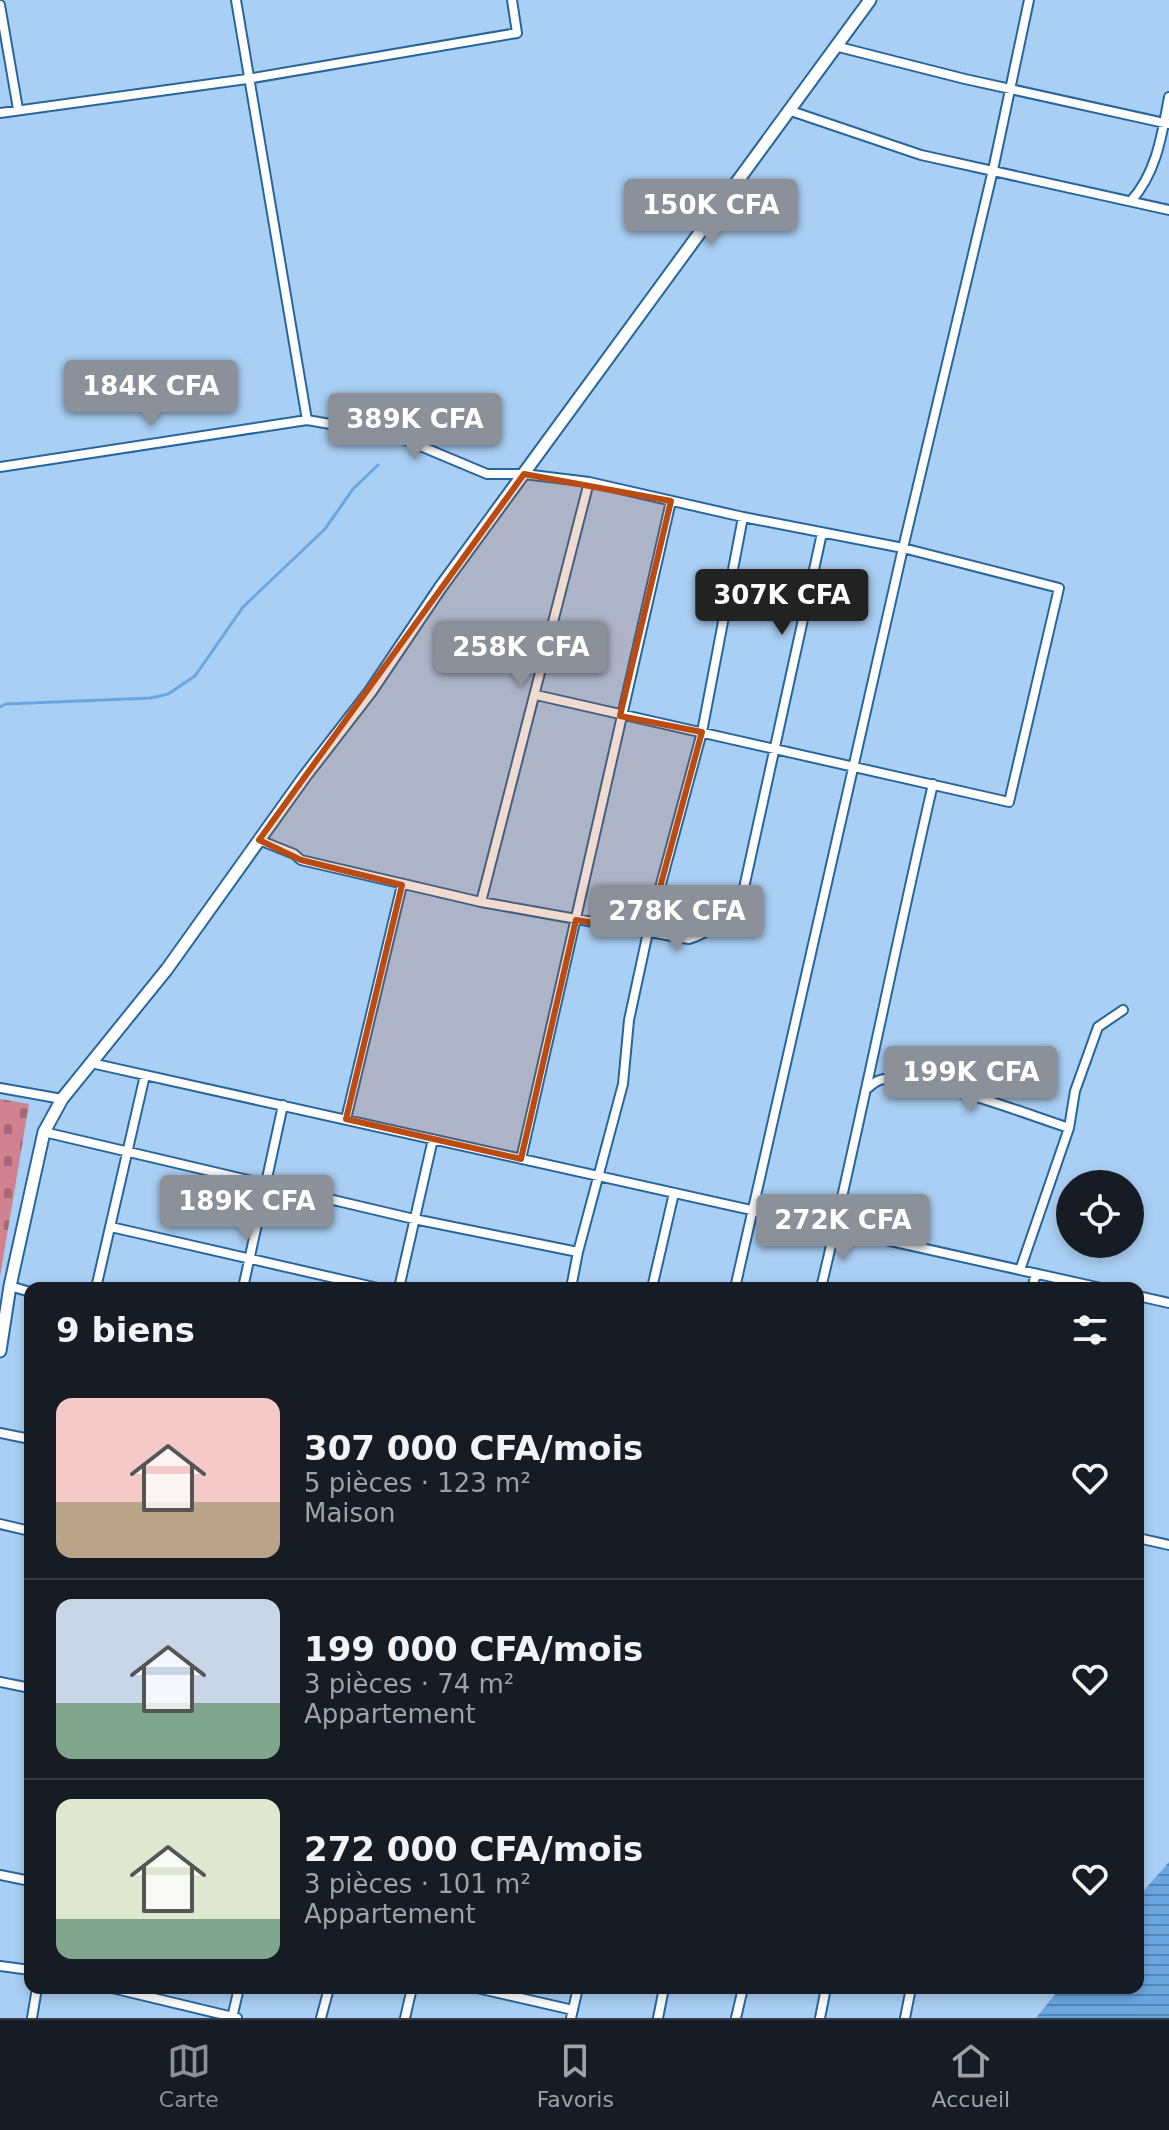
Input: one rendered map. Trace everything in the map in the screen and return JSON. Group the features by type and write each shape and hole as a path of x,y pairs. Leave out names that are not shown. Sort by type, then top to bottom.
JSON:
{"street":[{"path":"236,0 307,420"},
{"path":"0,113 247,79 517,33 512,0"},
{"path":"0,1351 10,1286 44,1132 62,1099 167,969 370,692 440,588 870,0"},
{"path":"736,1282 903,548 993,170 1029,0"},
{"path":"0,5 18,109"},
{"path":"835,46 1166,124"},
{"path":"1131,201 1156,159 1166,124 1169,97"},
{"path":"788,110 921,155 1169,210"},
{"path":"0,467 307,420 394,435 487,474 524,474 589,482 743,517 903,548 1059,588 1009,802 536,695"},
{"path":"481,902 589,482"},
{"path":"521,1159 671,501"},
{"path":"572,1282 623,1084 629,1020 648,932 702,732 743,517"},
{"path":"259,840 294,854 301,860 481,902 689,939 703,935 742,897 822,533"},
{"path":"822,1282 933,784"},
{"path":"346,1119 402,885"},
{"path":"1020,1270 1069,1128 1075,1091 1098,1027 1123,1010"},
{"path":"91,1063 1073,1282"},
{"path":"97,1282 145,1075"},
{"path":"867,1089 878,1081 902,1080 965,1095 1069,1128"},
{"path":"0,1088 62,1099"},
{"path":"244,1282 283,1105"},
{"path":"44,1132 414,1219 578,1252"},
{"path":"400,1282 433,1139"},
{"path":"653,1282 674,1193"},
{"path":"111,1227 350,1282"},
{"path":"1034,1282 1036,1274"},
{"path":"10,1286 24,1290"},
{"path":"1144,1297 1169,1303"},
{"path":"0,1433 24,1438"},
{"path":"0,1524 24,1530"},
{"path":"1144,1539 1169,1545"},
{"path":"0,1682 24,1687"},
{"path":"0,1875 24,1880"},
{"path":"0,1966 24,1969"},
{"path":"32,2018 36,1994"},
{"path":"136,1994 234,2018 238,1994"},
{"path":"321,2018 327,1994"},
{"path":"405,2018 411,1994"},
{"path":"499,1994 572,2014 577,1994"},
{"path":"658,2018 663,1994"},
{"path":"736,2018 742,1994"},
{"path":"820,2018 825,1994"},
{"path":"905,2018 910,1994"}],"highlighted area":[{"path":"524,474 671,501 620,716 702,732 648,932 576,920 521,1159 346,1119 402,885 301,860 259,840"}],"green space":[{"path":"0,1099 29,1104 0,1277"}],"water":[{"path":"1169,1862 1169,2018 1036,2018 1055,1994 1144,1994 1144,1890"}],"waterway":[{"path":"0,707 6,704 151,698 168,694 195,676 243,607 325,529 353,489 378,465"}]}
